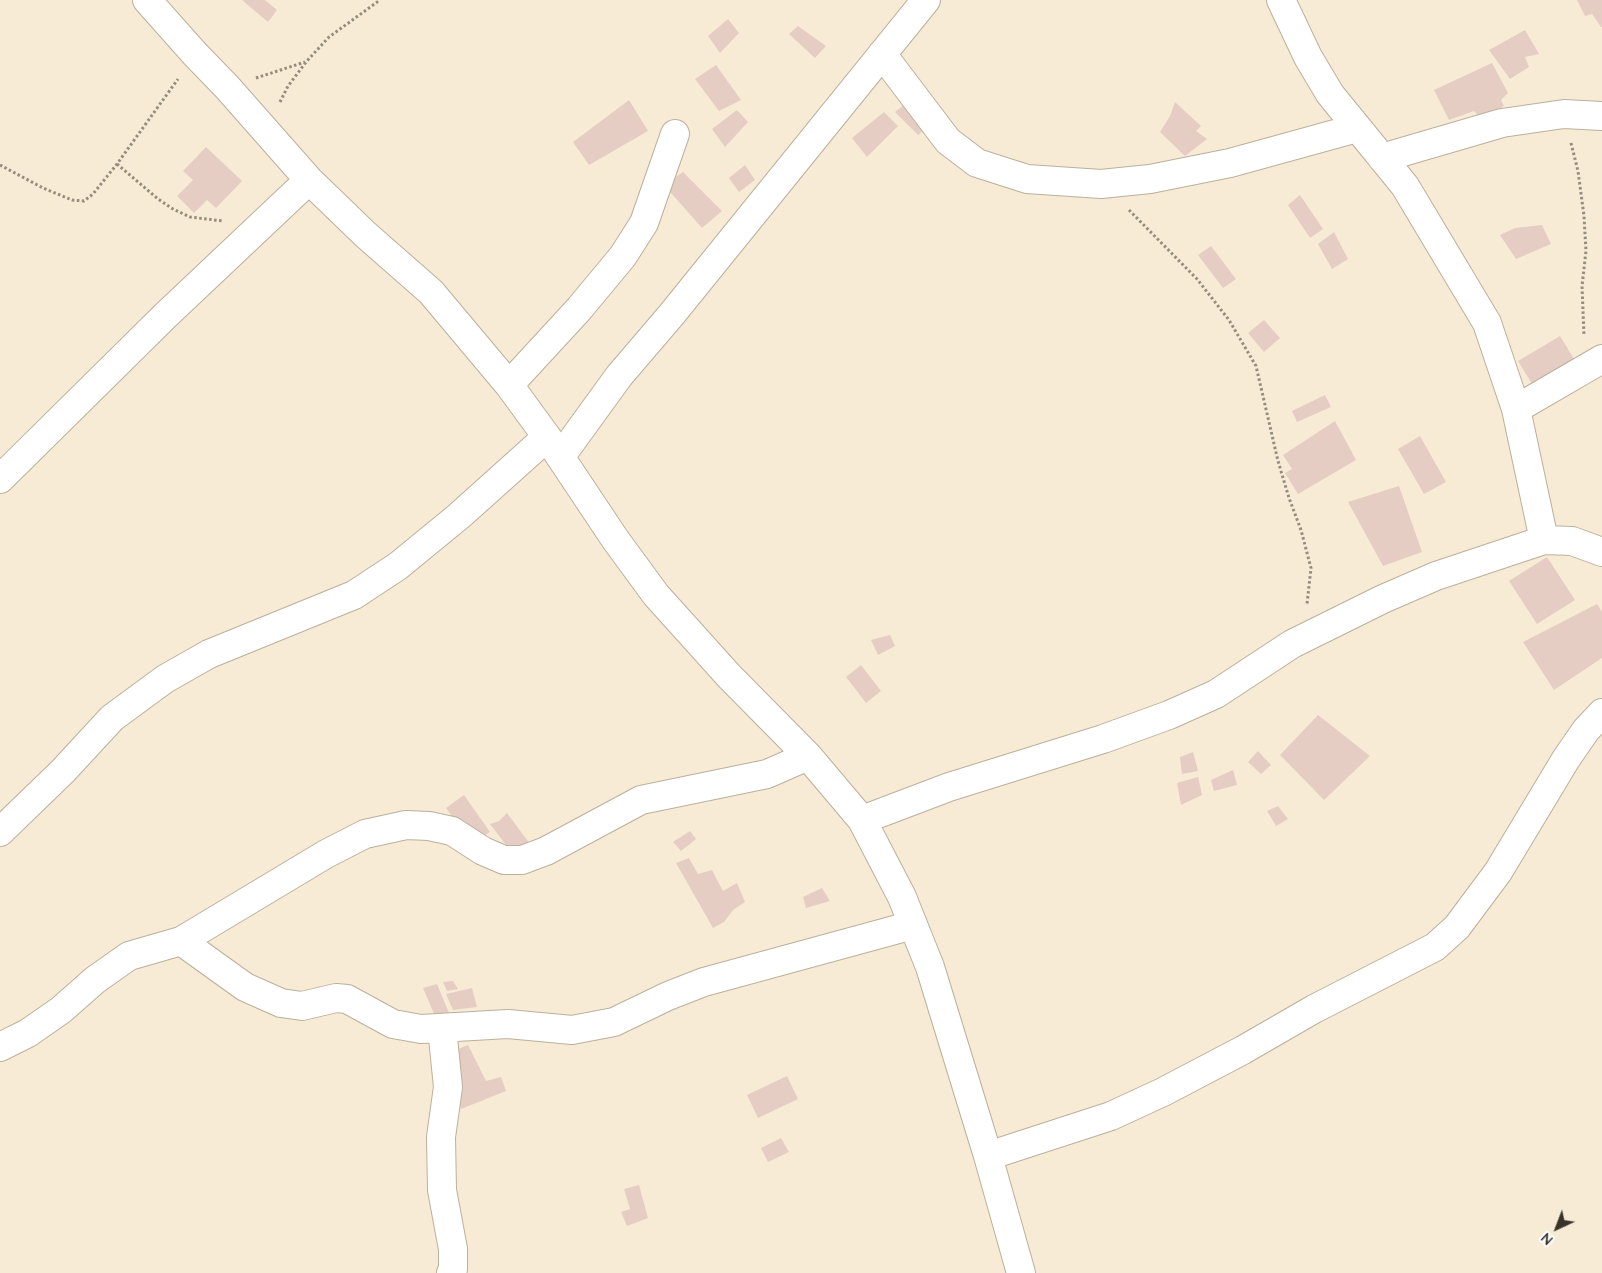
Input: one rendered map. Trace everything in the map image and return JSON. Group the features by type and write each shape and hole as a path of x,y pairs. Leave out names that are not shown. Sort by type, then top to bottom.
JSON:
{"street":[{"path":"147,0 309,180 366,235 431,292 509,385 554,446 615,538 656,595 729,676 808,756 862,820 902,897 930,967 988,1156 1021,1273"},
{"path":"0,832 63,771 112,718 165,679 209,654 354,595 398,566 459,516 554,446 619,376 678,306 926,0"},
{"path":"1280,0 1308,57 1330,94 1405,186 1487,323 1516,409 1544,540"},
{"path":"882,54 928,118 948,141 977,163 1027,179 1101,184 1150,179 1230,163 1357,128"},
{"path":"1382,158 1502,123 1564,114 1602,116"},
{"path":"509,385 579,309 623,256 644,222 675,134"},
{"path":"0,479 166,315 309,180"},
{"path":"1516,409 1595,364"},
{"path":"862,820 949,787 1103,739 1169,716 1216,694 1292,644 1436,576 1544,540 1572,541 1602,552"},
{"path":"1572,541 1602,574"},
{"path":"988,1156 1111,1116 1163,1092 1243,1050 1314,1009 1435,947 1457,927 1498,872 1566,759 1586,730 1602,713"},
{"path":"0,1047 28,1033 61,1010 95,980 129,956 182,941 326,854 365,834 406,825 429,826 452,831 483,852 504,860 522,860 546,851 641,800 767,774 808,756"},
{"path":"182,941 245,987 281,1003 302,1006 336,998 347,999 393,1024 421,1029 508,1024 572,1030 614,1022 668,996 704,982 913,925"},
{"path":"442,1028 448,1087 441,1137 442,1190 453,1249 453,1269 451,1273"}],"path":[{"path":"266,132 288,86 306,62 329,37 380,0"},
{"path":"0,165 43,188 72,200 84,201 93,194 117,164 195,54"},
{"path":"227,87 306,62"},
{"path":"1564,114 1578,171 1584,216 1586,252 1582,286 1595,364"},
{"path":"117,164 173,210 190,217 261,224"},
{"path":"1101,184 1197,279 1229,320 1256,366 1278,461 1301,530 1311,568 1307,604 1292,644"}],"building":[{"path":"242,0 265,0 277,10 268,22"},
{"path":"1577,0 1602,0 1602,27 1592,14 1585,16"},
{"path":"728,19 739,33 720,53 708,36"},
{"path":"798,26 826,46 815,58 789,34"},
{"path":"1525,30 1539,54 1525,57 1529,67 1510,79 1489,50"},
{"path":"1492,63 1508,93 1501,100 1504,106 1482,119 1474,111 1449,120 1434,90"},
{"path":"716,65 741,100 719,111 695,79"},
{"path":"629,100 648,131 589,165 573,142"},
{"path":"1175,102 1201,126 1196,131 1207,139 1185,156 1160,132 1170,116"},
{"path":"905,104 926,128 918,135 895,112"},
{"path":"737,110 748,122 725,147 712,129"},
{"path":"884,112 898,126 867,157 852,138"},
{"path":"206,147 242,181 216,208 207,200 194,213 177,196 193,180 183,171"},
{"path":"745,165 755,180 739,192 729,178"},
{"path":"683,172 722,211 702,228 664,185"},
{"path":"1300,195 1323,229 1310,238 1288,205"},
{"path":"1542,225 1551,244 1516,259 1500,235 1515,228"},
{"path":"1334,232 1348,259 1332,269 1318,244"},
{"path":"1211,246 1236,279 1223,288 1198,255"},
{"path":"1264,320 1280,338 1264,352 1248,333"},
{"path":"1560,336 1574,359 1532,384 1518,361"},
{"path":"1325,395 1331,407 1297,422 1292,411"},
{"path":"1335,421 1356,460 1298,494 1285,473 1292,469 1283,455"},
{"path":"1420,436 1446,482 1424,494 1398,449"},
{"path":"1399,486 1422,552 1383,566 1348,502"},
{"path":"1547,557 1575,600 1537,624 1509,581"},
{"path":"1597,604 1602,612 1602,658 1554,690 1523,642"},
{"path":"890,635 895,646 878,655 871,640"},
{"path":"861,665 881,691 866,703 846,677"},
{"path":"1318,715 1370,756 1324,800 1280,755"},
{"path":"1258,751 1271,765 1261,774 1248,762"},
{"path":"1193,752 1198,771 1182,774 1180,757"},
{"path":"1233,770 1237,785 1214,791 1211,780"},
{"path":"1198,777 1202,795 1181,805 1177,783"},
{"path":"464,795 490,832 472,844 446,808"},
{"path":"1278,806 1288,819 1276,826 1267,811"},
{"path":"507,813 530,844 513,854 490,824 499,821"},
{"path":"690,831 696,839 681,851 673,842"},
{"path":"689,858 698,874 712,870 723,891 737,883 745,902 733,910 724,922 713,928 676,863"},
{"path":"822,888 830,901 806,908 803,897"},
{"path":"453,981 458,989 447,991 443,982"},
{"path":"437,984 451,1018 438,1023 423,988"},
{"path":"472,988 477,1007 453,1010 446,994"},
{"path":"468,1045 486,1081 501,1077 506,1091 461,1109 449,1053"},
{"path":"787,1076 798,1099 758,1118 747,1095"},
{"path":"781,1138 789,1152 768,1162 761,1148"},
{"path":"639,1185 648,1218 627,1226 621,1212 630,1209 624,1189"}]}
